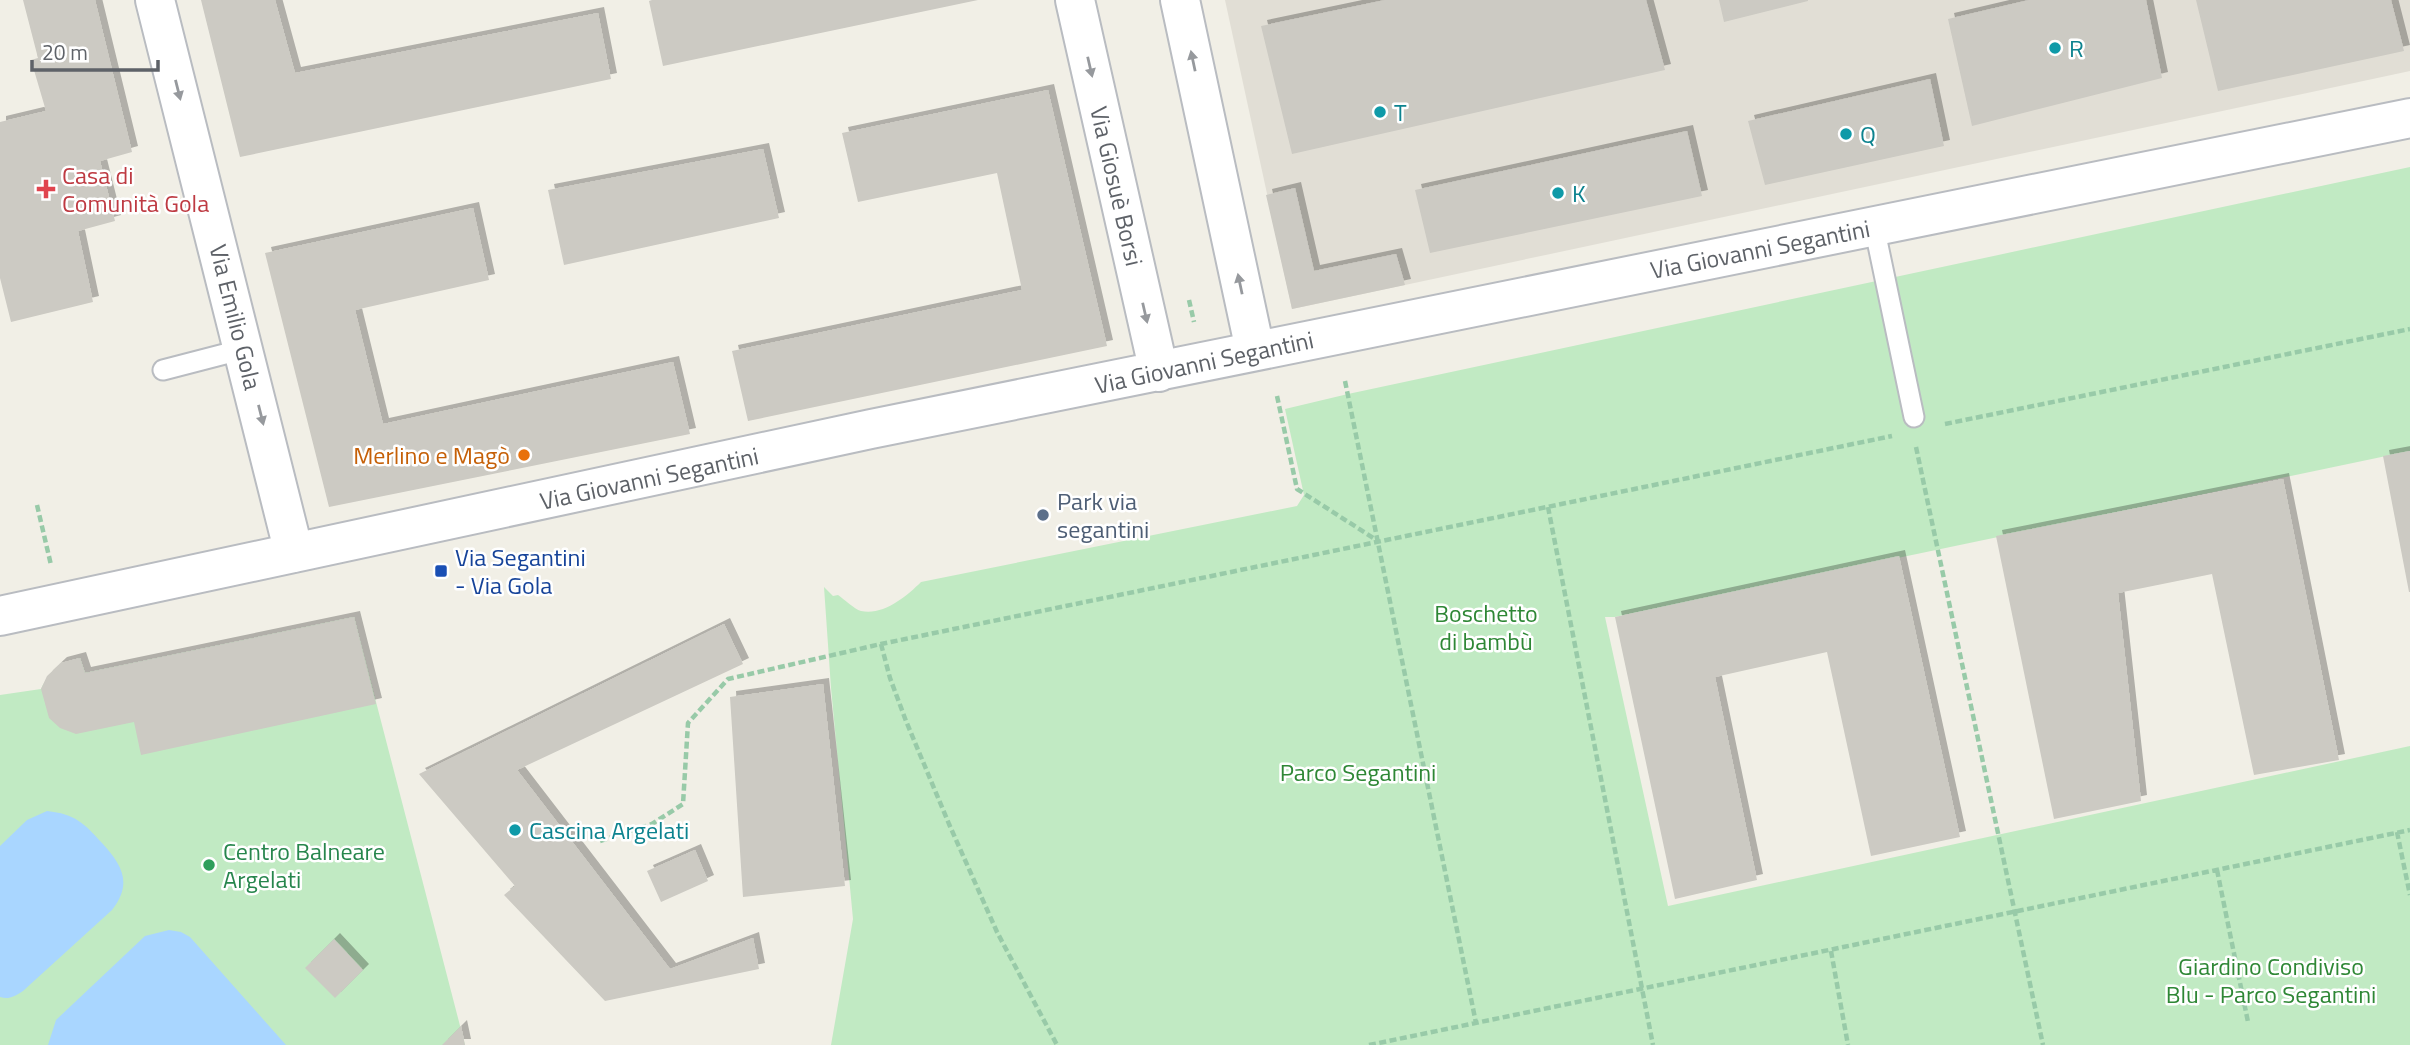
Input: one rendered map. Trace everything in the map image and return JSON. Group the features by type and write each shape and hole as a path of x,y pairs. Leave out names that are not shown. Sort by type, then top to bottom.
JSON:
{"street":[{"name":"Via Emilio Gola","path":"155,0 294,553"},
{"name":"Via Giosuè Borsi","path":"1075,0 1158,372"},
{"path":"1180,0 1255,351"},
{"name":"Via Giovanni Segantini","path":"0,616 857,432 2410,118"}],"lane":[{"path":"1874,226 1914,417"},
{"path":"163,370 244,349"}],"path":[{"path":"1189,300 1194,322"},
{"path":"1934,427 2410,329"},
{"path":"1345,381 1476,1023"},
{"path":"1277,396 1288,461 1297,489 1379,541"},
{"path":"600,841 652,824 683,804 688,723 728,679 881,644 1900,434"},
{"path":"1916,444 2043,1045"},
{"path":"37,505 54,576"},
{"path":"1548,507 1653,1045"},
{"path":"881,644 906,721 996,932 1057,1045"},
{"path":"1369,1045 2410,830"},
{"path":"2397,832 2410,895"},
{"path":"2217,870 2248,1022"},
{"path":"1831,951 1848,1045"}],"shaded area":[{"path":"1225,0 2410,0 2410,71 1292,309"}],"green space":[{"name":"Parco Segantini","path":"2410,167 2410,451 1605,617 1668,906 2410,746 2410,1045 831,1045 853,919 824,587 833,596 838,595 858,610 878,611 902,599 921,582 1297,506 1304,495 1285,409"},
{"name":"Centro Balneare Argelati","path":"354,617 465,1045 0,1045 0,695 41,689 57,669 80,658 85,673"}],"water":[{"path":"47,811 72,817 96,836 119,867 122,891 112,910 23,991 3,998 0,997 0,846 27,820"},
{"path":"169,930 190,937 286,1045 48,1045 56,1020 145,936"}],"building":[{"path":"23,0 95,0 132,152 100,161 115,221 78,231 93,302 11,322 0,278 0,122 46,111 31,60 38,58"},
{"path":"201,0 275,0 295,73 598,13 611,79 240,157"},
{"path":"652,0 978,0 663,66 649,1"},
{"name":"T","path":"1385,0 1646,0 1665,70 1292,154 1261,26"},
{"path":"1719,0 1808,0 1808,1 1724,22"},
{"name":"R","path":"2029,0 2146,0 2162,78 1972,126 1948,19"},
{"path":"2196,0 2391,0 2404,51 2218,91"},
{"name":"Q","path":"1930,79 1944,146 1765,185 1748,121"},
{"path":"1048,90 1107,346 748,421 732,351 1022,290 997,173 858,202 842,133"},
{"name":"K","path":"1687,131 1702,196 1430,253 1415,190"},
{"path":"763,149 779,218 564,265 548,190"},
{"path":"1295,188 1314,271 1396,254 1405,285 1292,309 1266,195"},
{"path":"473,208 489,280 355,310 383,424 673,362 690,434 329,507 265,253"},
{"path":"2410,451 2410,592 2409,592 2383,456"},
{"path":"2283,479 2339,760 2254,775 2212,574 2118,593 2141,801 2054,819 1996,536"},
{"path":"1899,556 1960,837 1871,856 1827,652 1715,677 1757,880 1675,899 1615,617"},
{"path":"354,617 376,704 141,755 134,722 76,734 60,728 49,718 41,689 47,676 61,663 80,658 85,673"},
{"name":"Cascina Argelati","path":"724,624 743,664 517,770 670,969 753,938 759,969 605,1001 504,895 515,886 419,774"},
{"path":"823,684 845,886 743,897 730,697"},
{"path":"695,850 708,881 661,902 647,871"},
{"path":"334,939 363,970 335,998 305,968"},
{"path":"461,1026 465,1045 442,1045"}],"place":[{"name":"R","path":"2055,48"},
{"name":"T","path":"1380,112"},
{"name":"Q","path":"1846,134"},
{"name":"Casa di Comunità Gola","path":"46,189"},
{"name":"K","path":"1558,193"},
{"name":"Merlino e Magò","path":"524,455"},
{"name":"Park via segantini","path":"1043,515"},
{"name":"Via Segantini - Via Gola","path":"441,571"},
{"name":"Cascina Argelati","path":"515,830"},
{"name":"Centro Balneare Argelati","path":"209,865"}],"park label":[{"name":"Boschetto di bambù","path":"1486,627"},
{"name":"Giardino Condiviso Blu - Parco Segantini","path":"2271,980"}]}
